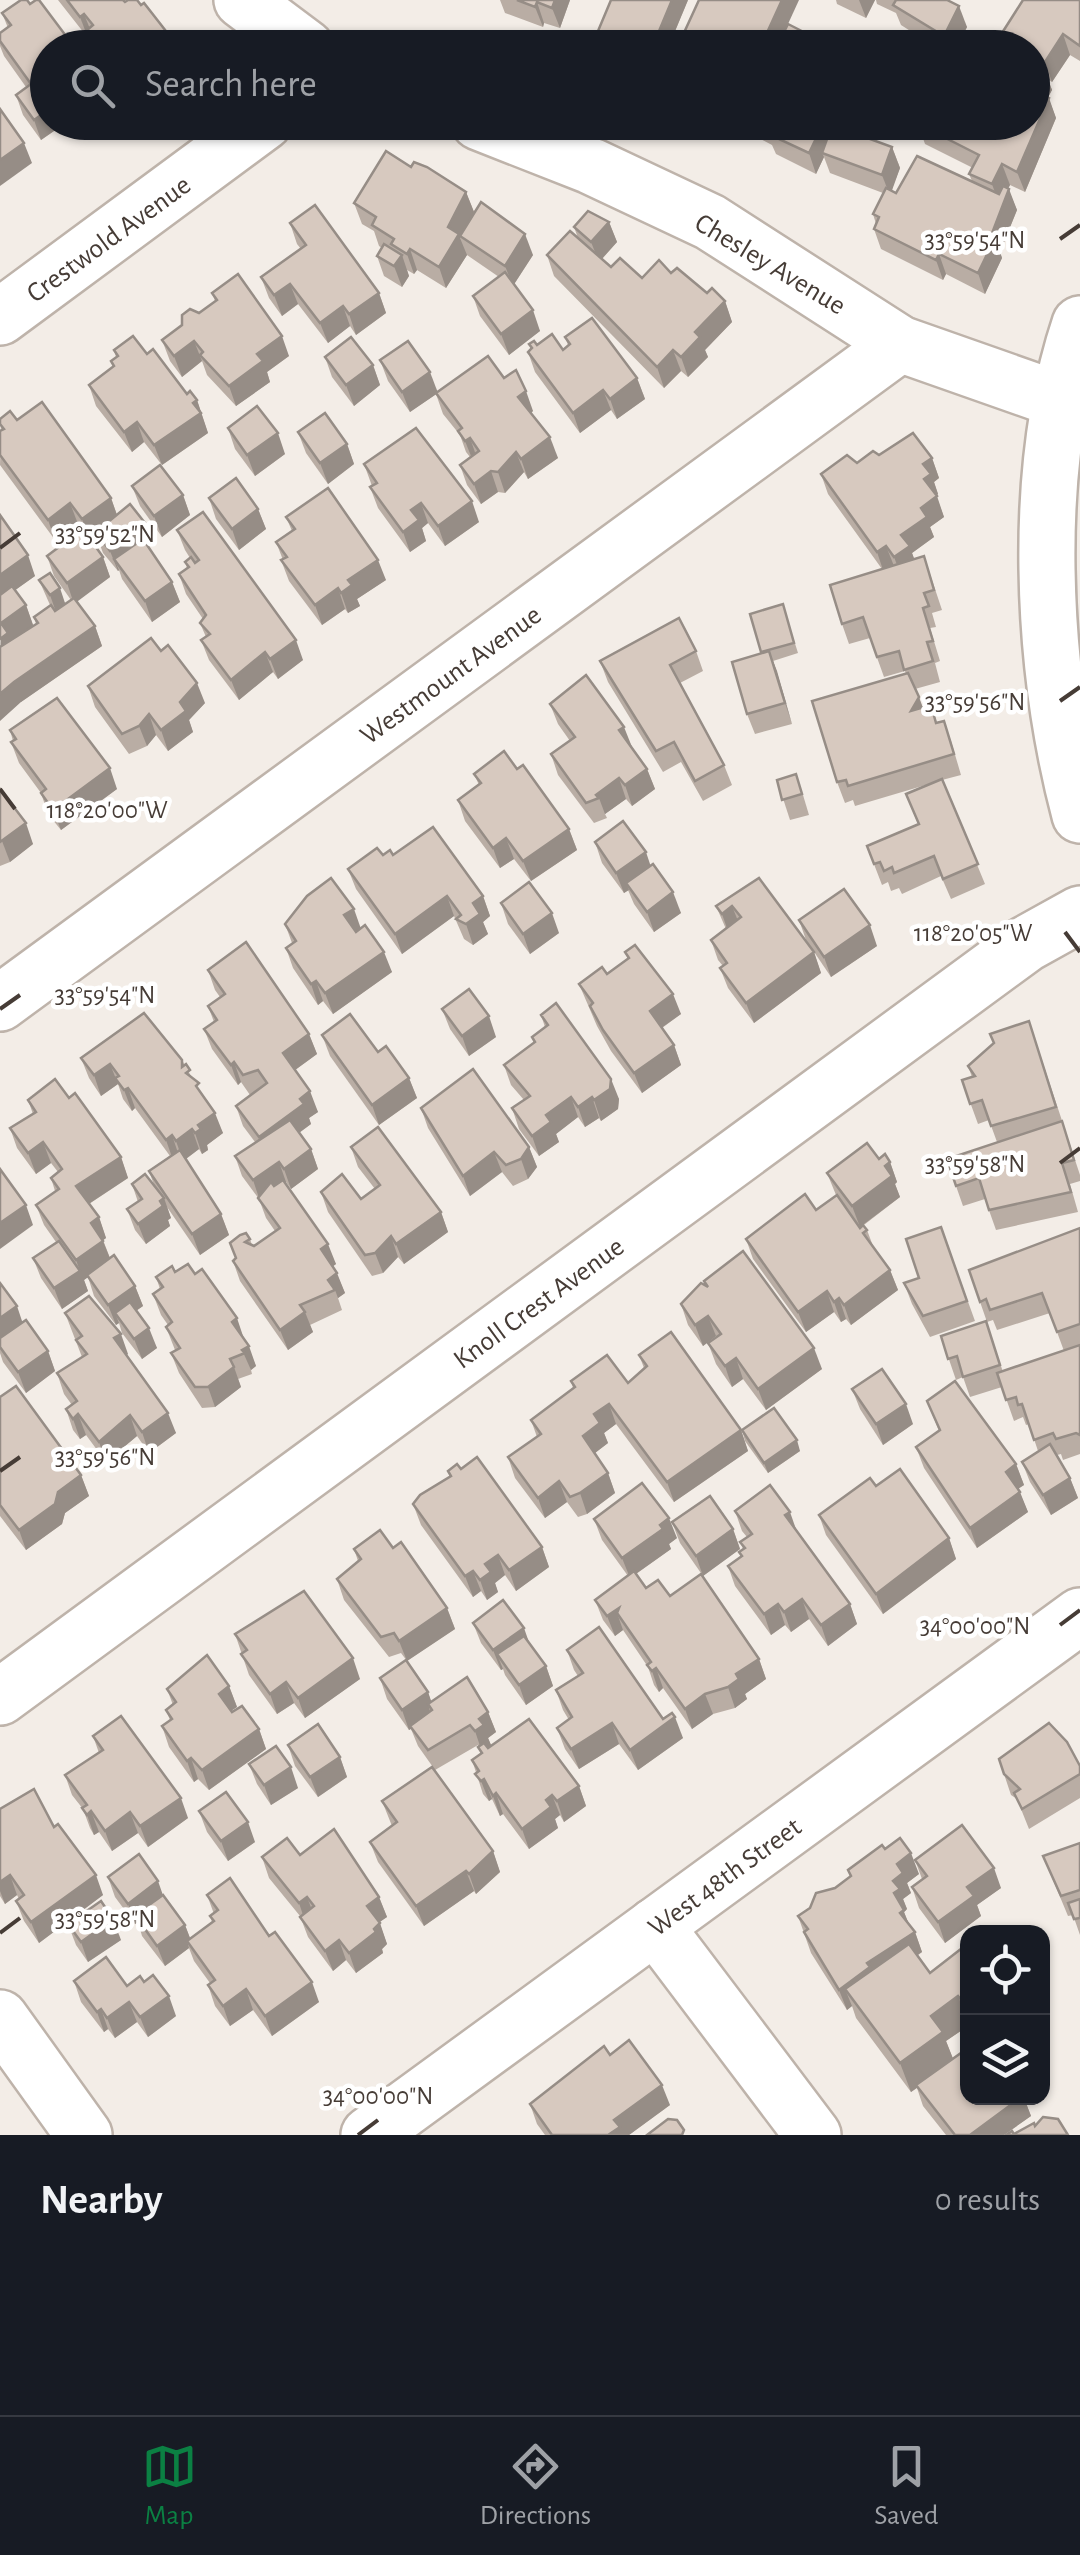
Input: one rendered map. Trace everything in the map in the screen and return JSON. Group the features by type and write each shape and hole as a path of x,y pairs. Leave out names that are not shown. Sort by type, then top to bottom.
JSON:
{"street":[{"path":"242,0 282,30"},
{"name":"Crestwold Avenue","path":"0,317 240,140"},
{"name":"Chesley Avenue","path":"525,140 710,222 900,344 1062,401"},
{"path":"1080,324 1062,401 1048,518 1049,630 1065,759 1080,815"},
{"name":"Westmount Avenue","path":"0,1003 900,344"},
{"name":"Knoll Crest Avenue","path":"0,1697 1026,944 1080,914"},
{"name":"West 48th Street","path":"368,2135 1080,1616"},
{"path":"655,1926 813,2135"},
{"path":"0,2018 84,2135"}],"building":[{"path":"21,0 30,4 39,0 62,30 30,30 30,83 0,41 0,33 11,25 2,13"},
{"path":"67,0 137,0 141,5 144,3 165,30 87,30 93,25 84,14 80,17"},
{"path":"517,0 555,0 552,8"},
{"path":"611,0 672,0 660,30 598,30"},
{"path":"699,0 782,0 768,30 685,30"},
{"path":"896,0 947,0 959,6 947,30 934,30 893,5"},
{"path":"1023,0 1080,0 1080,46 1063,34 1050,54 1050,30 1004,30"},
{"path":"30,85 30,114 16,95"},
{"path":"0,109 24,143 0,160"},
{"path":"781,140 815,140 809,153"},
{"path":"827,140 873,140 892,147 882,175 822,153"},
{"path":"949,140 1031,140 1017,172 1002,164 992,184 969,174 979,155"},
{"path":"386,151 411,167 414,162 427,167 466,192 448,227 459,234 439,267 410,249 407,254 391,244 394,239 372,225 376,217 354,203"},
{"path":"917,156 999,194 1003,186 1009,189 991,236 995,238 978,273 939,254 936,260 874,229 879,217 873,214 886,188 896,193"},
{"path":"481,202 525,234 505,266 460,236"},
{"path":"315,205 379,293 349,314 343,306 320,323 290,284 274,295 261,277 306,245 290,223"},
{"path":"588,211 609,222 591,242 574,227"},
{"path":"570,231 611,267 620,258 642,278 659,260 671,273 677,268 707,293 712,288 725,301 695,332 700,337 681,357 673,350 657,367 547,255"},
{"path":"384,244 402,255 394,266 377,256"},
{"path":"505,272 533,310 501,334 473,296"},
{"path":"238,274 282,336 257,354 263,361 229,386 200,355 203,352 194,341 174,356 162,340 182,325 182,315 190,309 199,313 217,300 212,293"},
{"path":"592,318 637,378 610,399 603,390 573,413 528,352 532,348 529,344 534,341 537,345 552,334 563,350 570,344 565,337"},
{"path":"133,336 147,354 153,349 187,394 190,391 197,400 193,403 201,413 154,445 137,422 124,432 89,385 114,366 111,361 118,356 114,350"},
{"path":"351,337 373,365 346,385 325,357"},
{"path":"408,341 430,372 402,392 380,360"},
{"path":"488,356 504,378 516,370 526,391 518,397 550,437 521,459 516,452 498,472 491,471 474,484 460,465 479,451 470,438 465,441 458,431 462,428 436,393"},
{"path":"42,402 111,498 82,519 70,503 48,520 0,455 0,431 4,429 0,419 10,411 17,420"},
{"path":"257,406 278,433 247,455 228,428"},
{"path":"325,413 347,444 320,463 298,432"},
{"path":"416,428 472,501 438,526 421,503 411,510 419,520 403,532 370,487 377,483 364,464"},
{"path":"913,433 932,458 923,464 931,474 924,479 937,496 921,508 927,517 901,535 910,546 894,557 886,546 877,552 821,474 847,455 857,463 873,451 879,455"},
{"path":"160,465 183,495 154,516 132,486"},
{"path":"236,478 258,509 232,529 209,498"},
{"path":"328,488 378,560 348,580 352,585 341,593 338,588 315,605 281,560 287,557 276,542 295,529 286,517"},
{"path":"130,504 145,523 110,551 96,532"},
{"path":"203,512 296,640 270,659 265,652 231,680 201,640 210,634 200,623 206,615 179,574 189,567 185,562 191,557 195,563 199,560 177,530"},
{"path":"0,515 28,555 0,575"},
{"path":"83,529 103,557 67,583 47,556"},
{"path":"143,539 172,582 145,601 114,559"},
{"path":"924,556 934,590 924,593 929,606 923,608 933,641 927,642 933,661 904,670 899,651 877,657 863,617 842,624 830,585"},
{"path":"50,573 60,588 50,595 39,580"},
{"path":"12,586 26,605 1,623 8,633 0,639 0,595"},
{"path":"74,598 95,626 0,694 0,647 38,623 34,617 51,605 55,611"},
{"path":"783,604 794,643 761,652 750,614"},
{"path":"679,618 696,651 670,665 724,765 695,781 674,742 656,751 600,661"},
{"path":"151,638 161,651 168,645 197,683 180,702 186,711 161,730 149,714 139,726 122,734 88,686"},
{"path":"769,651 785,703 747,714 732,662"},
{"path":"908,673 919,697 911,711 931,705 936,723 944,721 954,754 848,786 846,780 837,782 812,701"},
{"path":"586,675 624,727 619,730 647,769 625,785 619,778 596,795 599,798 586,803 551,754 575,737 550,704"},
{"path":"57,698 110,768 53,810 41,793 46,789 11,742 16,739 10,730"},
{"path":"504,751 517,769 523,765 569,829 523,861 506,838 493,848 458,800 481,783 474,774"},
{"path":"796,774 802,794 782,800 777,780"},
{"path":"942,779 978,864 943,879 934,856 894,873 892,867 884,871 880,862 874,864 867,846 919,824 906,794"},
{"path":"0,789 26,823 0,842"},
{"path":"623,821 646,852 616,873 595,842"},
{"path":"433,827 483,896 473,903 480,914 466,924 456,919 461,915 447,896 395,934 348,869 377,848 383,855 390,850 393,855"},
{"path":"653,864 673,892 647,912 626,883"},
{"path":"331,878 354,909 344,915 356,932 365,925 384,952 325,993 316,981 311,984 286,948 296,941 285,924 307,896"},
{"path":"759,878 814,952 746,1003 720,968 727,963 711,940 741,917 732,906 722,914 716,906"},
{"path":"529,882 552,913 523,934 501,903"},
{"path":"844,889 870,925 824,957 799,920"},
{"path":"246,942 309,1034 283,1053 310,1091 300,1099 304,1104 259,1137 236,1106 267,1083 258,1070 243,1075 234,1062 231,1065 204,1029 217,1020 208,1006 225,994 208,970"},
{"path":"635,945 673,994 650,1011 674,1045 634,1073 603,1030 590,1006 593,1003 579,984 602,967 607,974 629,958 625,952"},
{"path":"469,989 489,1016 462,1036 442,1009"},
{"path":"556,1003 611,1079 610,1089 578,1107 571,1097 546,1115 551,1122 532,1136 512,1108 530,1096 504,1065 535,1042 532,1037 548,1025 541,1015"},
{"path":"144,1013 182,1060 182,1067 186,1064 190,1070 186,1073 199,1083 196,1086 215,1113 198,1125 201,1129 195,1133 192,1129 176,1141 172,1135 166,1140 128,1088 124,1090 115,1078 119,1076 110,1064 94,1075 81,1058"},
{"path":"350,1014 378,1052 386,1046 409,1078 372,1105 322,1035"},
{"path":"1029,1021 1056,1107 991,1126 982,1100 970,1104 962,1080 975,1076 968,1066 994,1043 990,1034"},
{"path":"473,1069 529,1147 521,1159 506,1165 494,1152 463,1176 421,1108"},
{"path":"55,1079 69,1098 75,1093 121,1157 76,1186 99,1217 91,1223 103,1241 76,1260 36,1205 59,1189 51,1178 62,1169 43,1142 28,1153 10,1128 36,1112 28,1100"},
{"path":"290,1120 311,1149 284,1169 279,1162 253,1180 235,1156"},
{"path":"1062,1121 1074,1160 1062,1163 1071,1192 989,1210 979,1178 956,1186 947,1159"},
{"path":"378,1127 441,1212 396,1244 391,1236 375,1253 365,1255 321,1192 342,1174 361,1199 380,1185 351,1147"},
{"path":"867,1143 879,1159 885,1154 890,1162 885,1166 892,1176 852,1206 827,1173"},
{"path":"180,1150 221,1214 192,1234 149,1171"},
{"path":"0,1169 26,1205 0,1223"},
{"path":"145,1174 164,1198 160,1201 163,1206 138,1224 127,1209 142,1199 132,1184"},
{"path":"283,1180 328,1244 321,1249 337,1273 328,1280 335,1290 300,1305 305,1312 280,1330 233,1261 236,1258 230,1243 246,1233 250,1239 245,1242 254,1246 280,1228 258,1198 271,1182 274,1186"},
{"path":"805,1194 816,1210 837,1195 860,1228 863,1225 867,1230 863,1233 890,1270 844,1305 839,1298 834,1302 827,1291 798,1312 746,1239"},
{"path":"941,1227 967,1301 923,1316 904,1283 919,1278 906,1239"},
{"path":"1080,1228 1080,1324 1057,1332 1042,1293 990,1310 986,1299 980,1302 969,1270"},
{"path":"59,1241 80,1271 54,1288 33,1258"},
{"path":"743,1251 814,1348 758,1389 736,1358 725,1366 708,1343 721,1334 708,1316 695,1325 681,1304 701,1283 708,1287 704,1281"},
{"path":"114,1255 135,1286 108,1305 87,1275"},
{"path":"188,1264 195,1274 202,1269 237,1318 232,1322 249,1346 242,1350 245,1353 230,1359 234,1367 208,1387 195,1387 171,1353 180,1348 166,1327 172,1322 153,1294 163,1287 156,1277 172,1266 175,1272"},
{"path":"0,1283 17,1306 0,1318"},
{"path":"89,1296 121,1334 114,1338 168,1413 142,1432 130,1415 99,1442 78,1414 73,1419 66,1409 77,1401 57,1373 87,1354 76,1340 82,1336 65,1313"},
{"path":"130,1302 149,1328 134,1339 115,1313"},
{"path":"26,1320 48,1351 18,1372 0,1347 0,1338"},
{"path":"986,1321 1000,1365 963,1377 957,1356 948,1359 941,1336"},
{"path":"671,1332 741,1430 667,1482 609,1404 594,1414 600,1423 583,1436 608,1473 570,1497 559,1481 538,1498 508,1457 541,1434 531,1420 575,1387 571,1381 607,1355 628,1383 647,1366 639,1355"},
{"path":"1080,1345 1080,1435 1056,1439 1053,1433 1034,1440 1022,1404 1018,1405 1016,1397 1006,1400 997,1373"},
{"path":"882,1369 906,1404 876,1424 852,1389"},
{"path":"955,1381 1016,1464 1006,1472 1020,1492 970,1528 916,1447 940,1430 927,1401"},
{"path":"16,1386 81,1475 58,1492 55,1504 19,1530 0,1505 0,1397"},
{"path":"774,1408 797,1440 764,1463 742,1430"},
{"path":"1050,1444 1070,1478 1043,1495 1022,1462"},
{"path":"477,1457 542,1547 509,1570 498,1555 485,1564 491,1572 480,1580 473,1571 465,1576 413,1504 420,1495 451,1476 448,1471 457,1464 461,1469"},
{"path":"900,1469 949,1538 876,1594 819,1515 870,1478 876,1486"},
{"path":"642,1483 669,1518 660,1525 663,1529 622,1558 594,1519"},
{"path":"770,1485 790,1512 785,1515 850,1604 821,1625 802,1599 784,1612 778,1604 764,1614 728,1566 742,1556 739,1552 745,1548 740,1542 752,1534 735,1511"},
{"path":"710,1496 733,1529 696,1556 672,1522"},
{"path":"380,1530 393,1548 401,1542 447,1608 399,1641 394,1633 381,1637 337,1579 361,1559 354,1549"},
{"path":"634,1571 646,1588 658,1580 670,1596 701,1574 759,1659 736,1674 739,1679 728,1687 705,1694 685,1709 656,1668 652,1671 647,1665 651,1662 617,1613 619,1608 607,1616 595,1600"},
{"path":"304,1591 353,1658 298,1698 286,1682 270,1694 241,1654 247,1650 235,1634"},
{"path":"503,1600 524,1628 493,1650 473,1623"},
{"path":"599,1627 663,1719 672,1713 675,1717 630,1750 612,1723 571,1749 557,1728 572,1717 556,1690 583,1673 567,1650"},
{"path":"524,1636 546,1666 519,1685 497,1654"},
{"path":"207,1655 229,1686 219,1694 232,1712 242,1706 259,1729 202,1770 191,1758 187,1761 162,1726 172,1719 166,1710 176,1702 167,1689"},
{"path":"406,1660 428,1692 402,1710 380,1678"},
{"path":"467,1677 488,1712 479,1719 484,1725 475,1731 470,1725 428,1750 410,1726 432,1710 428,1704"},
{"path":"121,1716 181,1798 140,1826 130,1812 105,1831 91,1811 87,1815 82,1808 87,1805 65,1775 103,1750 93,1736"},
{"path":"529,1719 579,1786 557,1801 552,1795 546,1800 551,1807 522,1829 496,1793 493,1796 484,1779 481,1781 475,1774 479,1771 472,1760 482,1753 478,1747 484,1743 488,1748"},
{"path":"1049,1723 1067,1742 1080,1766 1080,1774 1022,1809 1014,1793 1020,1789 1004,1774 999,1759"},
{"path":"318,1724 340,1757 310,1777 288,1745"},
{"path":"276,1746 291,1767 264,1785 249,1764"},
{"path":"432,1767 493,1851 469,1874 466,1871 416,1906 370,1842 397,1822 382,1801"},
{"path":"34,1789 54,1827 58,1824 96,1875 31,1922 16,1901 24,1895 10,1875 0,1882 0,1809"},
{"path":"226,1792 248,1822 221,1841 199,1811"},
{"path":"962,1825 994,1868 967,1887 974,1896 938,1922 912,1887 927,1876 915,1860"},
{"path":"334,1829 379,1897 367,1906 380,1923 374,1929 376,1932 349,1953 339,1940 325,1951 300,1917 314,1906 307,1897 299,1903 262,1857 287,1838 300,1855"},
{"path":"900,1838 911,1853 897,1864 903,1873 893,1881 900,1889 894,1893 904,1910 900,1913 915,1932 867,1963 870,1967 839,1990 798,1916 810,1908 816,1893 835,1888 851,1876 848,1870 882,1845 885,1849"},
{"path":"1080,1843 1080,1890 1061,1896 1043,1856"},
{"path":"139,1854 158,1881 128,1904 108,1877"},
{"path":"230,1878 269,1936 275,1932 312,1982 265,2016 246,1989 223,2006 208,1985 215,1980 187,1941 214,1921 210,1916 218,1910 207,1895"},
{"path":"163,1895 185,1925 157,1946 135,1915"},
{"path":"1080,1899 1080,1918 1074,1919 1068,1903"},
{"path":"101,1901 113,1919 81,1942 68,1924"},
{"path":"909,1944 930,1973 960,1950 960,1998 958,1996 931,2016 943,2032 900,2063 845,1989"},
{"path":"106,1957 127,1986 140,1976 144,1982 153,1975 169,1996 140,2017 129,2002 107,2018 101,2009 97,2012 74,1981"},
{"path":"629,2040 662,2085 614,2120 620,2127 608,2135 552,2135 530,2104 604,2046 610,2055"},
{"path":"960,2054 960,2105 1011,2105 970,2135 955,2135 916,2085"},
{"path":"1043,2117 1058,2119 1068,2135 1006,2135 1034,2123 1035,2126"},
{"path":"668,2119 677,2120 684,2130 682,2135 647,2135"}]}
